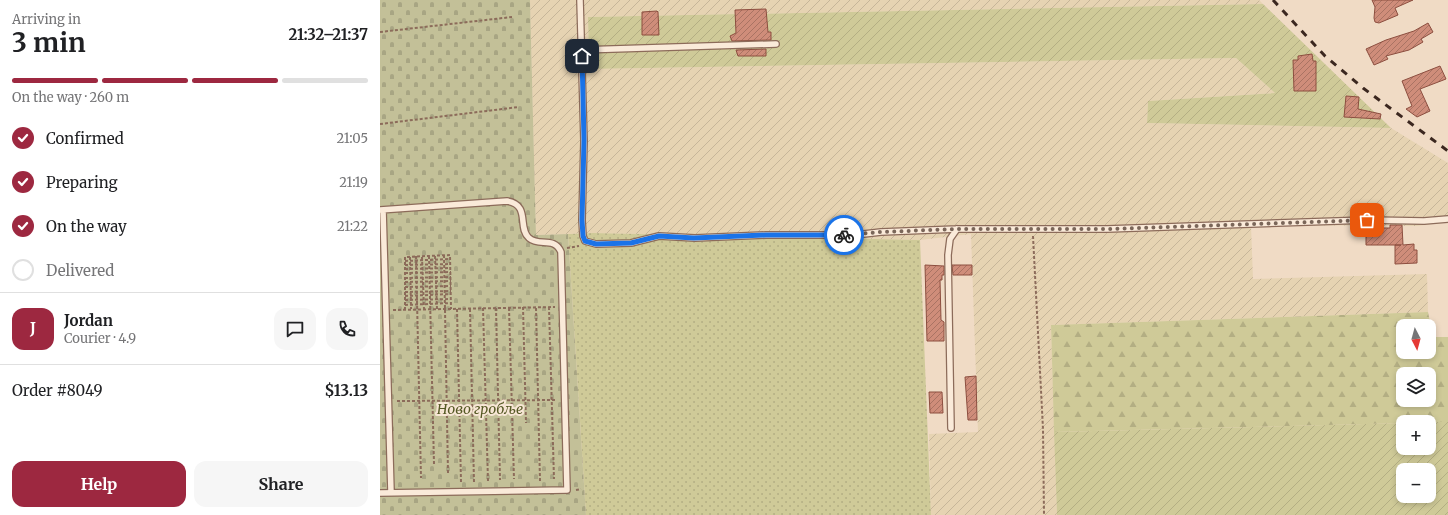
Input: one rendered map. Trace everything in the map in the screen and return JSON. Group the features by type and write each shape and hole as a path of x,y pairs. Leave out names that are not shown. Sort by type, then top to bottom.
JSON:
{"lane":[{"path":"580,0 584,140 583,236 585,241 596,244 631,243 659,236 694,238 766,235 855,235 881,232 957,229 1032,230 1145,228 1351,220 1424,221 1448,219"},
{"path":"581,50 776,44"},
{"path":"380,493 567,490 561,252 559,247 554,244 528,238 522,211 514,202 507,201 382,210 391,492"},
{"path":"951,428 948,255 950,239 957,229"}],"path":[{"path":"380,32 512,17"},
{"path":"380,124 519,107"},
{"path":"1032,230 1043,429 1044,515"},
{"path":"405,310 405,257 444,255 450,255 451,309"},
{"path":"444,255 448,473"},
{"path":"410,256 411,310"},
{"path":"416,256 422,478"},
{"path":"422,256 424,309"},
{"path":"429,256 434,464"},
{"path":"436,256 437,309"},
{"path":"405,261 450,259"},
{"path":"405,265 450,264"},
{"path":"405,269 450,268"},
{"path":"405,273 450,272"},
{"path":"405,278 451,277"},
{"path":"405,282 451,281"},
{"path":"405,287 451,286"},
{"path":"405,292 451,291"},
{"path":"405,296 451,294"},
{"path":"405,300 451,299"},
{"path":"405,305 451,303"},
{"path":"386,310 563,306"},
{"path":"523,307 526,423"},
{"path":"536,307 540,480"},
{"path":"549,307 554,479"},
{"path":"470,308 474,482"},
{"path":"483,308 488,481"},
{"path":"496,308 500,480"},
{"path":"509,308 514,479"},
{"path":"457,309 461,482"},
{"path":"389,401 565,400"}],"shaded area":[{"path":"530,0 1259,0 1263,4 588,17 589,69 1236,58 1275,93 1148,101 1147,123 1391,128 1448,163 1448,222 1417,226 1251,225 1253,279 1427,274 1428,312 1051,325 1057,515 931,515 929,434 978,432 971,234 920,240 593,233 536,235"}],"green space":[{"name":"Ново гробље","path":"380,0 530,0 536,235 568,234 586,515 380,515"},
{"path":"1263,4 1391,128 1147,123 1148,101 1275,93 1236,58 589,69 588,17"},
{"path":"593,233 920,240 931,515 586,515 568,234"},
{"path":"1428,312 1429,319 1396,319 1396,359 1436,359 1436,337 1448,337 1448,422 1436,422 1436,415 1396,415 1396,423 1054,432 1051,325"},
{"path":"1436,422 1448,422 1448,515 1057,515 1054,432 1396,423 1396,455 1436,455"}],"building":[{"path":"1372,0 1413,0 1395,8 1398,15 1379,23 1375,22 1375,7"},
{"path":"766,9 768,32 771,32 771,40 732,41 730,36 736,33 735,10"},
{"path":"657,11 659,35 642,35 642,12"},
{"path":"1428,23 1433,32 1421,39 1423,42 1409,50 1386,56 1388,59 1374,65 1366,49 1386,40 1414,31"},
{"path":"766,49 766,56 738,56 736,50"},
{"path":"1312,54 1313,61 1316,61 1316,91 1294,91 1293,60 1298,60 1298,56"},
{"path":"1440,66 1446,79 1420,89 1430,111 1417,117 1406,109 1412,106 1402,81"},
{"path":"1346,96 1359,97 1358,109 1381,114 1380,119 1344,117"},
{"path":"1390,225 1402,225 1403,245 1414,244 1414,250 1417,250 1417,263 1395,264 1395,245 1366,245 1366,228 1390,228"},
{"path":"925,265 944,266 944,275 942,275 942,280 940,280 941,320 944,322 944,341 927,341"},
{"path":"952,265 972,265 972,275 953,275"},
{"path":"976,376 977,420 968,420 965,377"},
{"path":"929,392 942,392 943,413 930,413"}],"railway":[{"path":"1273,0 1325,56 1363,88 1448,151"}],"way so far":[{"path":"844,235 957,229 1160,228 1367,220"}],"route":[{"path":"582,56 584,140 582,220 583,236 585,241 596,244 631,243 659,236 694,238 766,235 844,235"}]}
